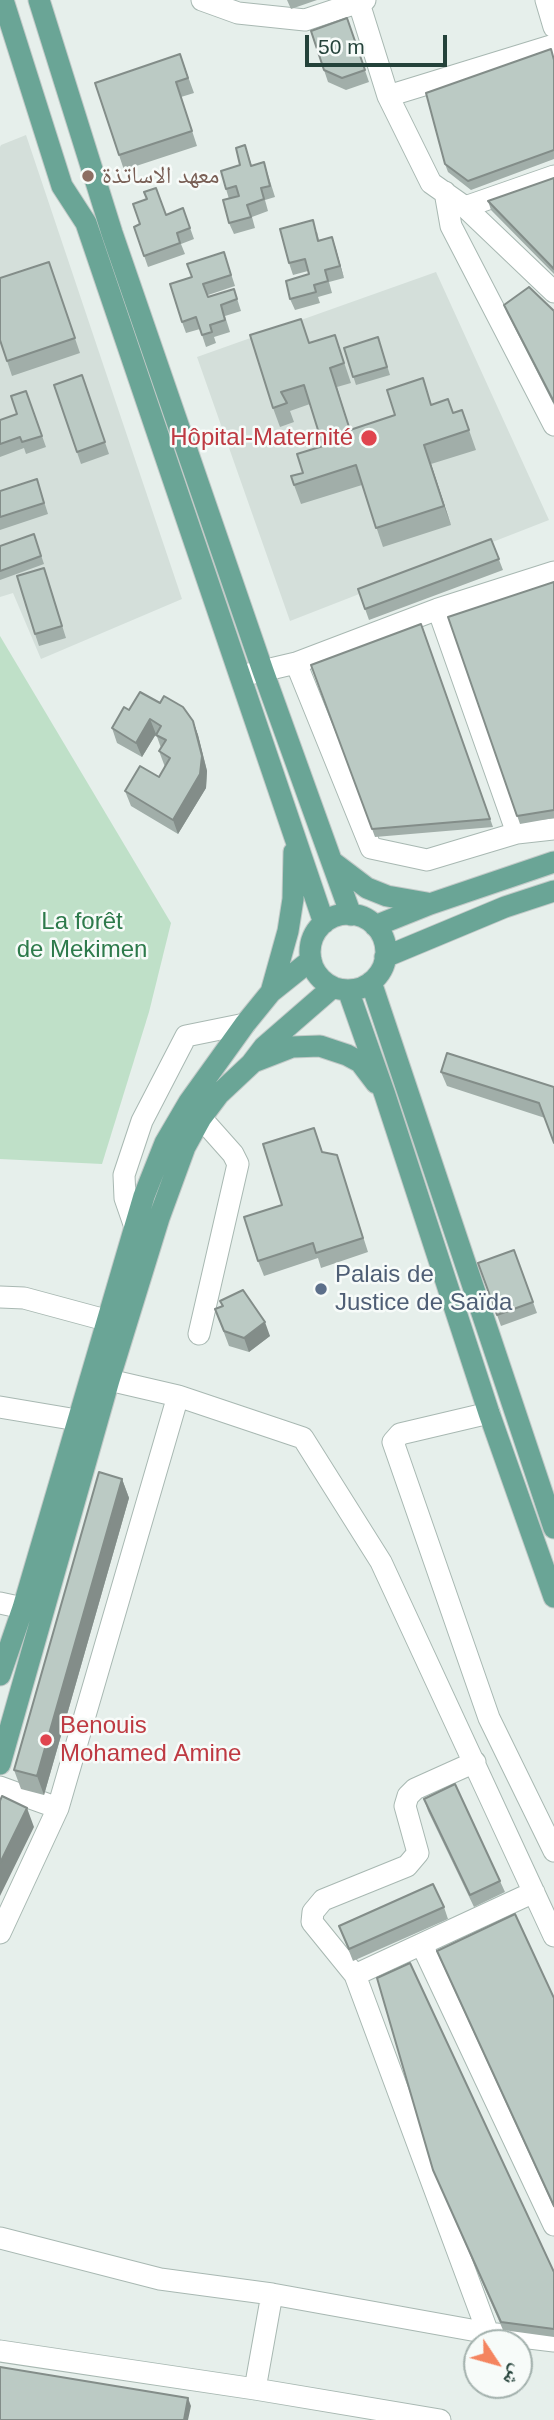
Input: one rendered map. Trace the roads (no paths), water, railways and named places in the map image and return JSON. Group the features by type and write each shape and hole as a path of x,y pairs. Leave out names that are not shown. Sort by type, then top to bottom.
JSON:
{"main road":[{"path":"3,0 62,186 86,223"},
{"path":"16,0 86,223 324,923"},
{"path":"26,0 82,171 111,233"},
{"path":"39,0 111,233 351,915"},
{"path":"271,992 290,920 294,836"},
{"path":"332,862 367,888 387,897 430,904"},
{"path":"375,926 496,880 554,862"},
{"path":"385,957 505,907 554,891"},
{"path":"0,1675 23,1608 77,1420 185,1147 201,1118 219,1094 264,1047 341,989 360,988 371,982 380,971 385,957 385,944 375,926 351,915 337,916 318,929 311,944 311,960 316,974 341,989 385,1095 489,1412 554,1597"},
{"path":"0,1764 109,1380 135,1227 165,1143 189,1102 245,1024 271,992 311,960"},
{"path":"371,982 554,1528"},
{"path":"251,1063 292,1047 306,1045 334,1049 359,1062 385,1095"}],"street":[{"path":"202,0 237,13 305,20 361,1 388,96 431,183 465,207 554,292"},
{"path":"260,0 274,17"},
{"path":"546,0 554,27"},
{"path":"388,96 554,45"},
{"path":"465,207 554,176"},
{"path":"445,192 451,226 554,425"},
{"path":"239,676 296,663 438,610 554,572"},
{"path":"438,610 517,832"},
{"path":"296,663 371,848 427,860 517,832 554,829"},
{"path":"135,1227 125,1198 124,1175 142,1121 186,1036 245,1024"},
{"path":"199,1334 238,1164 233,1154 201,1118"},
{"path":"0,1281 24,1297"},
{"path":"0,1297 24,1297 117,1323"},
{"path":"0,1312 24,1297"},
{"path":"109,1380 178,1396 303,1438 381,1562 554,1936"},
{"path":"0,1933 58,1808 178,1396"},
{"path":"0,1407 77,1420"},
{"path":"489,1412 400,1434 393,1442 489,1718 554,1851"},
{"path":"0,1603 23,1608"},
{"path":"475,1762 415,1789 408,1796 405,1806 418,1853 407,1866 323,1900 313,1912 312,1922 355,1975 487,2329"},
{"path":"0,1787 58,1808"},
{"path":"355,1975 534,1892"},
{"path":"422,1945 554,2225"},
{"path":"0,2238 160,2279 272,2294 466,2329"},
{"path":"255,2389 272,2294"},
{"path":"533,2338 554,2341"},
{"path":"0,2351 440,2420"}],"place":[{"name":"معهد الاساتذة","path":"88,176"},
{"name":"Hôpital-Maternité","path":"369,438"},
{"name":"Palais de Justice de Saïda","path":"321,1289"},
{"name":"Benouis Mohamed Amine","path":"46,1740"}],"park label":[{"name":"La forêt de Mekimen","path":"82,936"}]}
